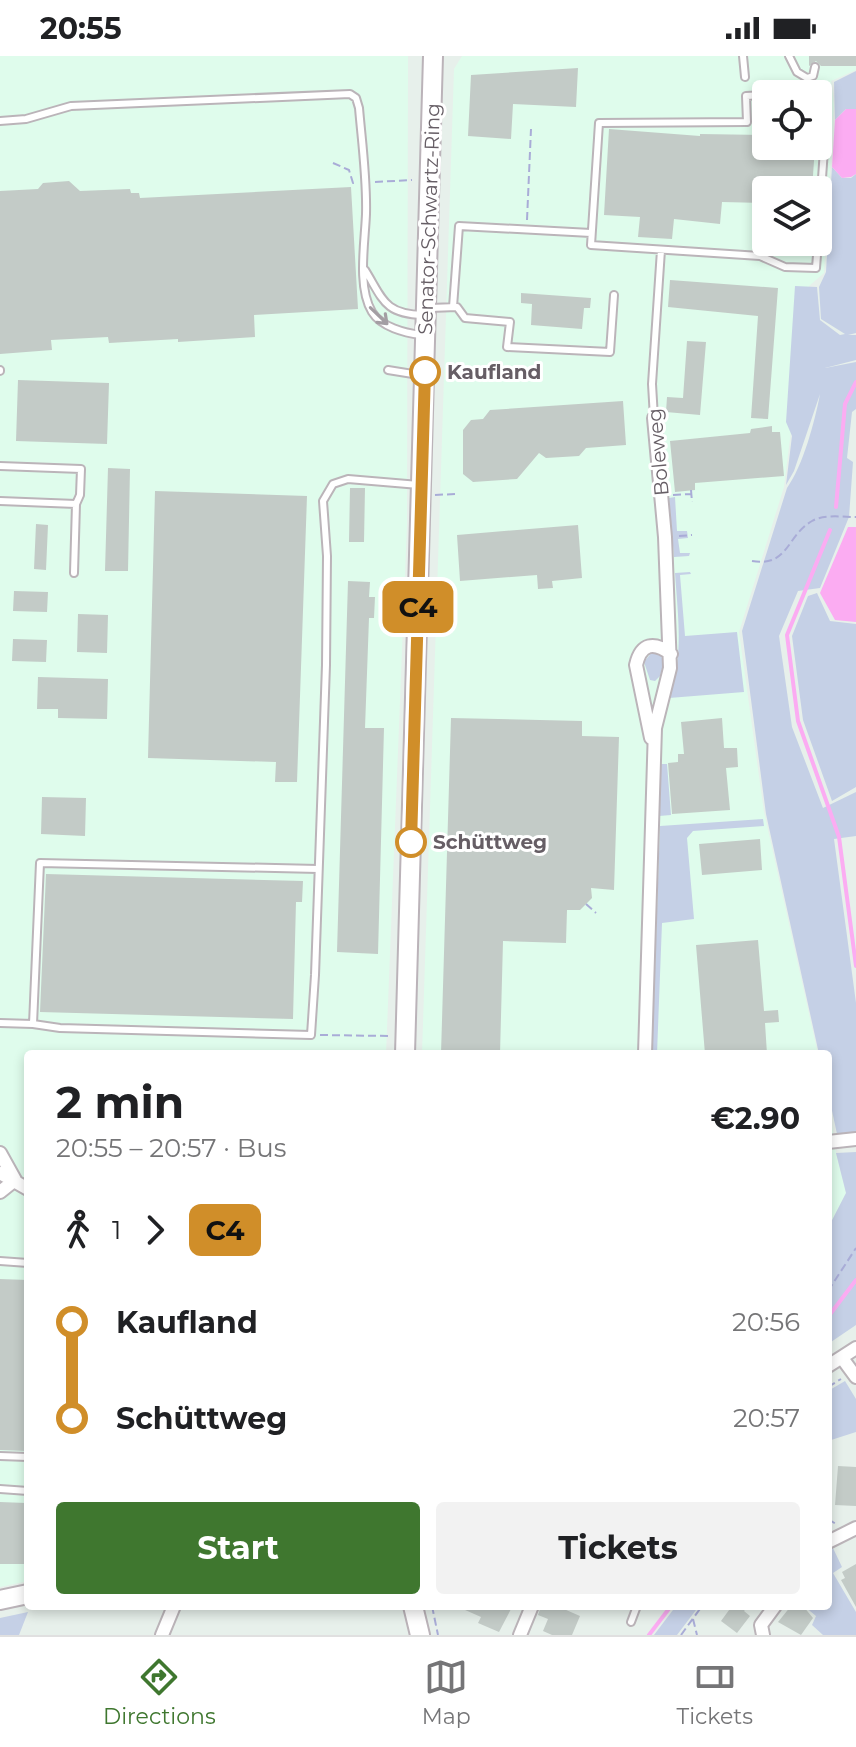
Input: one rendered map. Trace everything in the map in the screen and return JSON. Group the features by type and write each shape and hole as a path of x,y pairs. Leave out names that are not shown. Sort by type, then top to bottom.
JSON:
{"main road":[{"name":"Senator-Schwartz-Ring","path":"405,1045 433,56"},
{"path":"0,1600 24,1595"},
{"path":"414,1610 420,1635"}],"street":[{"name":"Boleweg","path":"645,1050 655,728 671,654 662,495 654,418"},
{"name":"Boleweg","path":"654,753 636,665 638,654 645,646 662,647 671,654"},
{"path":"832,1142 856,1139"},
{"path":"0,1153 15,1180"},
{"path":"0,1173 24,1186"},
{"path":"0,1192 15,1180"},
{"path":"832,1364 856,1348"},
{"path":"842,1358 856,1377"},
{"path":"832,1540 856,1528"},
{"path":"162,1635 172,1610"},
{"path":"520,1635 530,1610"},
{"path":"763,1635 761,1625 772,1610"}],"lane":[{"path":"743,56 745,77"},
{"path":"789,56 797,72 807,78 813,76 815,67"},
{"path":"0,121 26,119 71,106 344,93 356,98 364,182 363,283 372,313 380,321 397,329 426,335"},
{"path":"752,96 746,96 747,122 599,123 591,233 591,245 752,256"},
{"path":"453,307 459,226 591,233"},
{"name":"Boleweg","path":"654,418 652,384 661,250"},
{"path":"760,256 785,267 816,268 817,256"},
{"path":"365,270 384,303 405,315 457,307 465,318 510,322 507,347 610,352 614,295"},
{"path":"388,370 425,376"},
{"path":"0,466 81,469 80,495 76,504 74,573"},
{"path":"0,1023 60,1028 311,1035 326,665 327,556 323,501 333,484 348,479 422,490"},
{"path":"0,501 76,504"},
{"path":"33,1024 40,863 318,869"},
{"path":"0,1261 24,1263"},
{"path":"0,1456 24,1457"},
{"path":"0,1489 24,1491"},
{"path":"631,1622 636,1610"}],"path":[{"path":"526,229 531,129"},
{"path":"333,163 349,170 353,183 430,179"},
{"path":"422,490 456,494"},
{"path":"662,495 691,492 692,502"},
{"path":"752,561 765,563 779,558 813,520 856,517"},
{"path":"586,904 596,913"},
{"path":"311,1035 405,1045"},
{"path":"832,1285 856,1248"},
{"path":"433,1610 438,1635"},
{"path":"681,1635 699,1610"},
{"path":"693,1618 697,1635"}],"shaded area":[{"path":"0,56 408,56 407,524 386,1050 24,1050 24,1582 0,1587"},
{"path":"462,56 856,56 856,70 832,81 752,80 752,160 831,160 830,176 752,176 752,256 825,256 824,273 809,286 784,487 739,632 764,812 817,1050 422,1050 454,69"},
{"path":"856,71 856,109 846,109 835,120 834,82"},
{"path":"832,89 834,105 832,139"},
{"path":"846,109 856,109 856,174 842,178 832,167 835,120"},
{"path":"832,167 842,178 851,178 856,174 856,333 848,335 856,335 856,360 825,368 856,362 856,409 852,412 847,458 853,462 849,517 820,588 798,591 779,636 792,727 823,808 856,792 856,836 834,839 856,1003 856,1133 837,1134 832,1111 832,1050 818,1050 766,814 742,631 787,488 808,443 820,394 794,471 786,485 792,436 786,422 795,286 817,287 820,320 840,335 845,334 821,319 819,287 826,272 827,256 832,256"},
{"path":"675,497 677,531 687,531 688,538 678,539 680,553 690,553 689,556 674,557 669,498"},
{"path":"848,527 856,527 856,622 835,620 820,593"},
{"path":"690,572 680,575 685,636 737,632 744,692 669,698 678,651 675,573"},
{"path":"817,593 830,621 856,624 856,787 832,801 803,720 792,636 808,596"},
{"path":"652,652 659,653 664,661 660,676 655,681 650,680 644,662"},
{"path":"661,764 667,764 671,815 659,816"},
{"path":"763,819 764,826 693,831 687,838 694,919 662,923 657,1050 652,1050 660,826"},
{"path":"832,1125 836,1153 846,1193 832,1220"},
{"path":"856,1152 856,1325 832,1341 832,1220 846,1193 836,1153"},
{"path":"845,1381 856,1399 856,1432 832,1440 832,1389"},
{"path":"832,1546 842,1567 833,1573 856,1612 856,1635 823,1635 812,1625 816,1616 809,1610 832,1610"},
{"path":"673,1610 696,1610 677,1635 654,1635"},
{"path":"28,1612 19,1635 0,1635 0,1618"}],"building":[{"path":"809,56 856,56 856,66 821,66 816,61 809,66"},
{"path":"578,68 576,107 513,104 511,139 468,136 471,75"},
{"path":"609,129 700,136 752,135 752,160 814,160 813,176 752,176 752,203 722,202 720,224 674,219 672,239 638,237 640,217 604,215"},
{"path":"69,181 80,191 130,189 131,193 139,193 140,198 351,187 358,309 254,315 255,337 178,342 178,339 109,343 108,337 51,340 52,350 0,354 0,191 38,189 43,183"},
{"path":"670,280 778,288 768,419 751,418 758,316 668,307"},
{"path":"521,293 591,298 590,308 584,308 582,329 531,325 532,304 521,303"},
{"path":"687,341 706,342 700,415 666,412 667,397 683,398"},
{"path":"18,380 109,383 107,444 16,441"},
{"path":"623,401 626,445 586,448 579,456 546,458 539,453 517,479 473,482 463,474 463,430 471,420 483,419 490,410"},
{"path":"772,426 772,432 780,432 784,476 695,483 695,490 675,492 670,441 750,433 751,429"},
{"path":"108,468 130,469 128,571 105,571"},
{"path":"350,488 365,488 364,542 349,542"},
{"path":"155,491 307,496 297,782 275,782 276,762 148,758"},
{"path":"36,524 48,525 46,570 34,569"},
{"path":"578,525 582,578 552,581 553,588 538,589 537,575 460,581 457,535"},
{"path":"348,581 370,582 369,597 375,597 374,618 369,618 365,728 384,728 378,954 337,952"},
{"path":"14,591 48,592 47,612 13,611"},
{"path":"78,614 108,615 107,653 77,652"},
{"path":"13,639 47,640 46,662 12,661"},
{"path":"38,677 108,679 107,719 58,718 58,709 37,709"},
{"path":"451,718 582,721 582,736 619,737 614,890 591,888 592,898 580,910 567,910 566,943 503,941 500,1050 441,1050"},
{"path":"722,718 724,748 737,748 738,767 726,768 730,810 672,814 668,763 678,762 678,754 684,754 681,722"},
{"path":"42,797 86,798 85,836 41,834"},
{"path":"760,839 762,870 702,875 699,844"},
{"path":"46,874 303,881 302,902 296,902 293,1019 40,1012"},
{"path":"758,940 764,1011 778,1010 779,1022 765,1023 767,1050 705,1050 696,945"},
{"path":"0,1279 24,1280 24,1451 0,1450"},
{"path":"838,1466 856,1467 856,1506 835,1505"},
{"path":"0,1502 24,1503 24,1564 0,1564"},
{"path":"856,1564 856,1607 841,1580 845,1578 842,1572"},
{"path":"465,1610 510,1610 499,1632 478,1623 481,1617"},
{"path":"540,1610 566,1610 580,1616 572,1635 552,1635 543,1631 548,1619 538,1615"},
{"path":"729,1610 745,1610 750,1616 737,1633 721,1621"},
{"path":"788,1610 806,1610 813,1618 801,1635 778,1622"}],"waterway":[{"path":"836,507 845,404 856,382"},
{"path":"830,530 787,635 798,721 839,837 856,966"},
{"path":"832,1312 856,1280"},
{"path":"649,1635 668,1610"}],"bus line":[{"name":"C4","path":"411,842 425,372"}],"place":[{"name":"Kaufland","path":"425,372"},
{"name":"Schüttweg","path":"411,842"}]}
